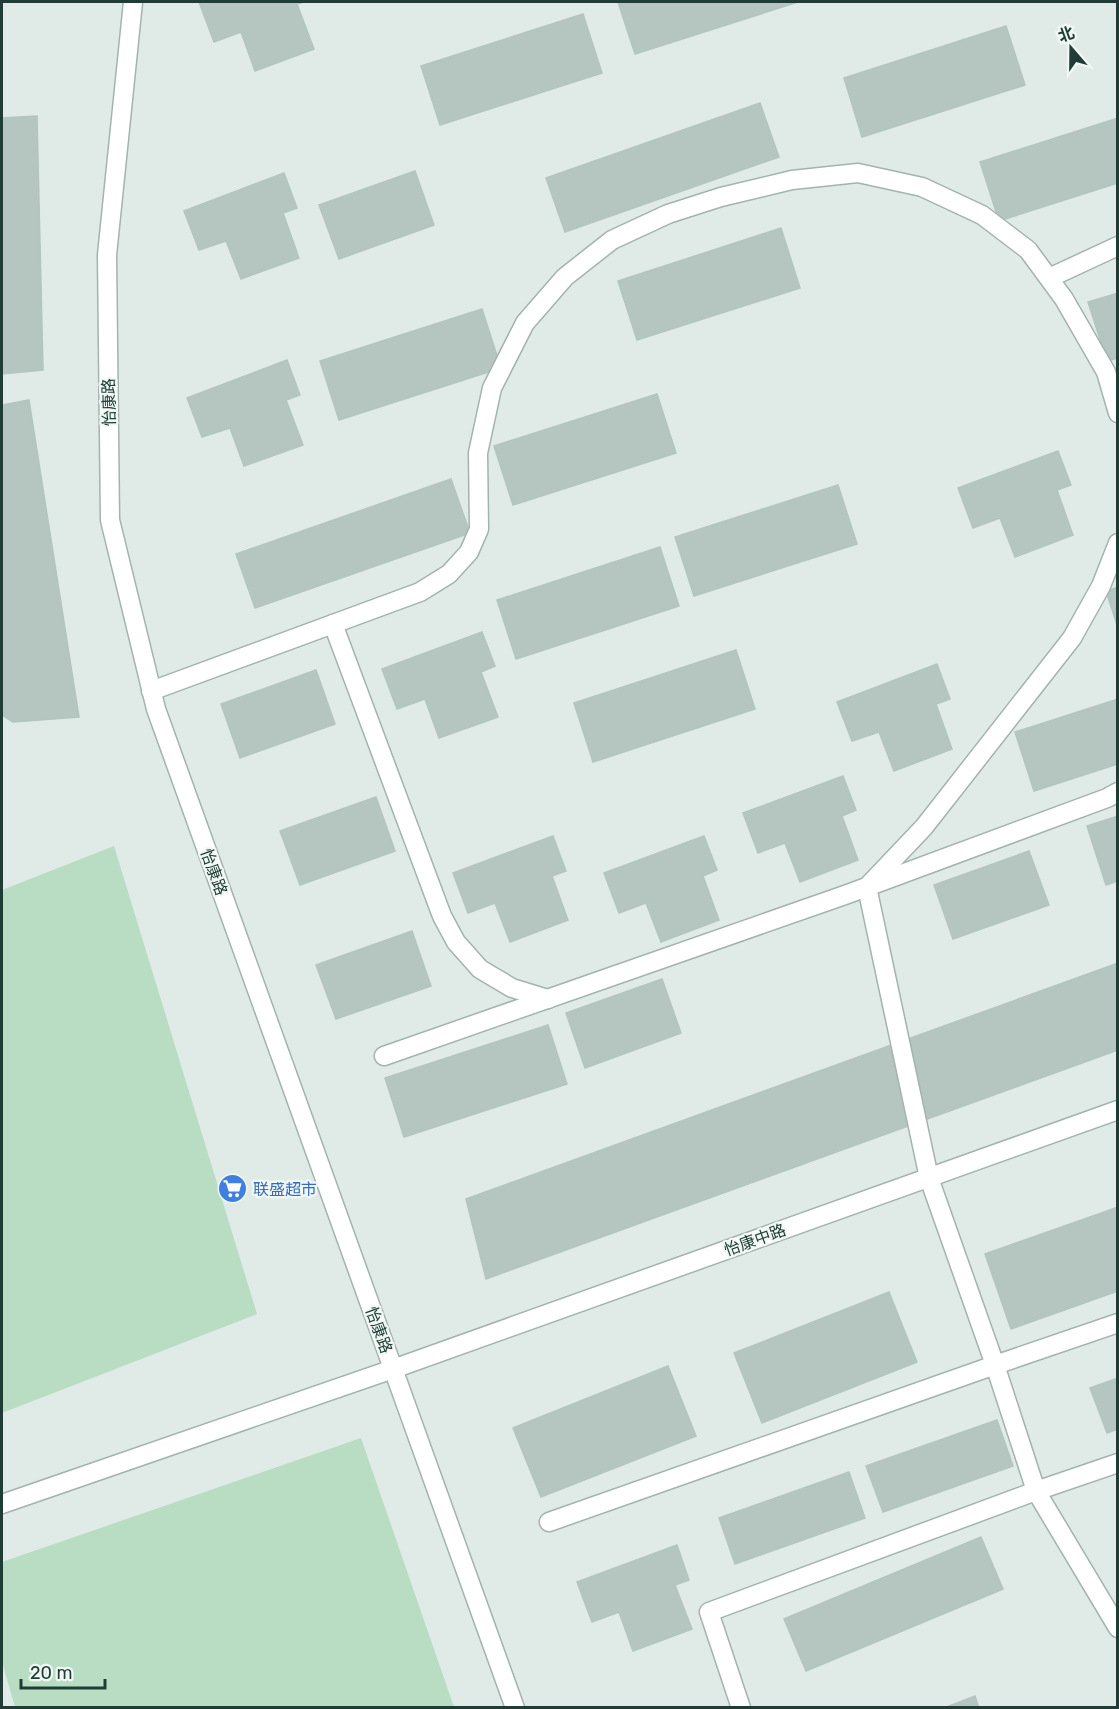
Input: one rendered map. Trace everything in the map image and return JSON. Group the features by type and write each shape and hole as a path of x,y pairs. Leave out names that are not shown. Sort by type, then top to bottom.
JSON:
{"street":[{"name":"怡康路","path":"133,2 107,255 110,520 151,691 164,732 515,1707"},
{"path":"151,691 420,592 449,574 469,552 479,530 478,453 492,388 525,322 565,277 612,240 668,214 721,197 792,180 858,173 922,187 982,215 1028,250 1064,298 1106,372 1118,413"},
{"path":"1049,278 1118,246"},
{"path":"867,886 924,827 1072,638 1101,586 1118,543"},
{"path":"333,624 442,916 456,942 480,969 512,987 548,999"},
{"path":"384,1056 867,886 1118,792"},
{"path":"867,886 929,1178 995,1365 1036,1491 1118,1628"},
{"name":"怡康中路","path":"2,1504 393,1369 1118,1110"},
{"path":"549,1522 1118,1323"},
{"path":"741,1707 709,1612 1118,1463"}],"green space":[{"path":"114,846 257,1314 2,1413 2,890"},
{"path":"361,1438 454,1707 15,1707 2,1662 2,1562"}],"building":[{"path":"199,2 304,2 297,4 314,49 255,71 241,32 214,42"},
{"path":"618,2 798,2 635,54"},
{"path":"583,14 602,73 440,125 421,66"},
{"path":"1006,26 1025,85 862,137 844,78"},
{"path":"760,103 779,157 565,232 546,178"},
{"path":"37,116 43,370 2,374 2,118"},
{"path":"1118,118 1118,183 999,221 980,162"},
{"path":"415,171 434,225 339,259 319,205"},
{"path":"284,173 297,208 283,213 299,258 241,279 226,241 199,250 184,211"},
{"path":"781,228 800,288 637,340 618,281"},
{"path":"1118,293 1118,358 1107,361 1088,302"},
{"path":"482,309 501,368 339,420 320,361"},
{"path":"287,360 300,395 286,400 303,445 244,466 230,428 202,437 187,398"},
{"path":"657,394 676,453 513,505 494,446"},
{"path":"29,400 79,717 13,722 2,715 2,405"},
{"path":"1058,451 1071,485 1057,490 1073,535 1015,557 1000,518 973,528 958,488"},
{"path":"451,479 470,533 255,608 236,554"},
{"path":"838,485 857,544 694,596 675,537"},
{"path":"660,547 679,606 516,659 497,600"},
{"path":"1118,587 1118,628 1106,591"},
{"path":"482,632 495,666 481,672 498,717 439,738 425,699 397,709 382,669"},
{"path":"736,650 755,709 593,762 574,703"},
{"path":"937,664 950,699 936,704 952,749 894,771 879,732 852,741 837,702"},
{"path":"316,670 335,724 240,758 221,704"},
{"path":"1118,699 1118,764 1034,791 1015,732"},
{"path":"843,776 856,810 842,816 858,860 800,882 785,843 758,853 743,813"},
{"path":"376,797 395,851 300,885 280,831"},
{"path":"1118,816 1118,881 1106,885 1087,826"},
{"path":"553,836 566,871 552,876 568,920 510,942 495,903 468,913 453,873"},
{"path":"704,836 717,870 703,876 719,920 661,942 646,903 619,913 604,873"},
{"path":"1029,851 1049,905 953,939 934,885"},
{"path":"412,931 431,986 336,1019 316,965"},
{"path":"1118,963 1118,1050 486,1279 466,1199"},
{"path":"662,979 681,1033 585,1068 566,1013"},
{"path":"548,1025 567,1084 404,1137 385,1078"},
{"path":"1118,1207 1118,1291 1011,1329 985,1254"},
{"path":"889,1292 917,1362 762,1423 734,1353"},
{"path":"668,1366 696,1436 541,1497 513,1428"},
{"path":"1118,1378 1118,1429 1107,1433 1090,1388"},
{"path":"997,1420 1013,1466 883,1512 866,1466"},
{"path":"849,1472 865,1518 735,1564 719,1518"},
{"path":"981,1537 1003,1589 806,1671 784,1619"},
{"path":"677,1545 689,1580 675,1585 692,1629 633,1651 619,1612 592,1622 577,1582"},
{"path":"975,1696 979,1708 944,1708"}],"place":[{"name":"联盛超市","path":"232,1189"}]}
